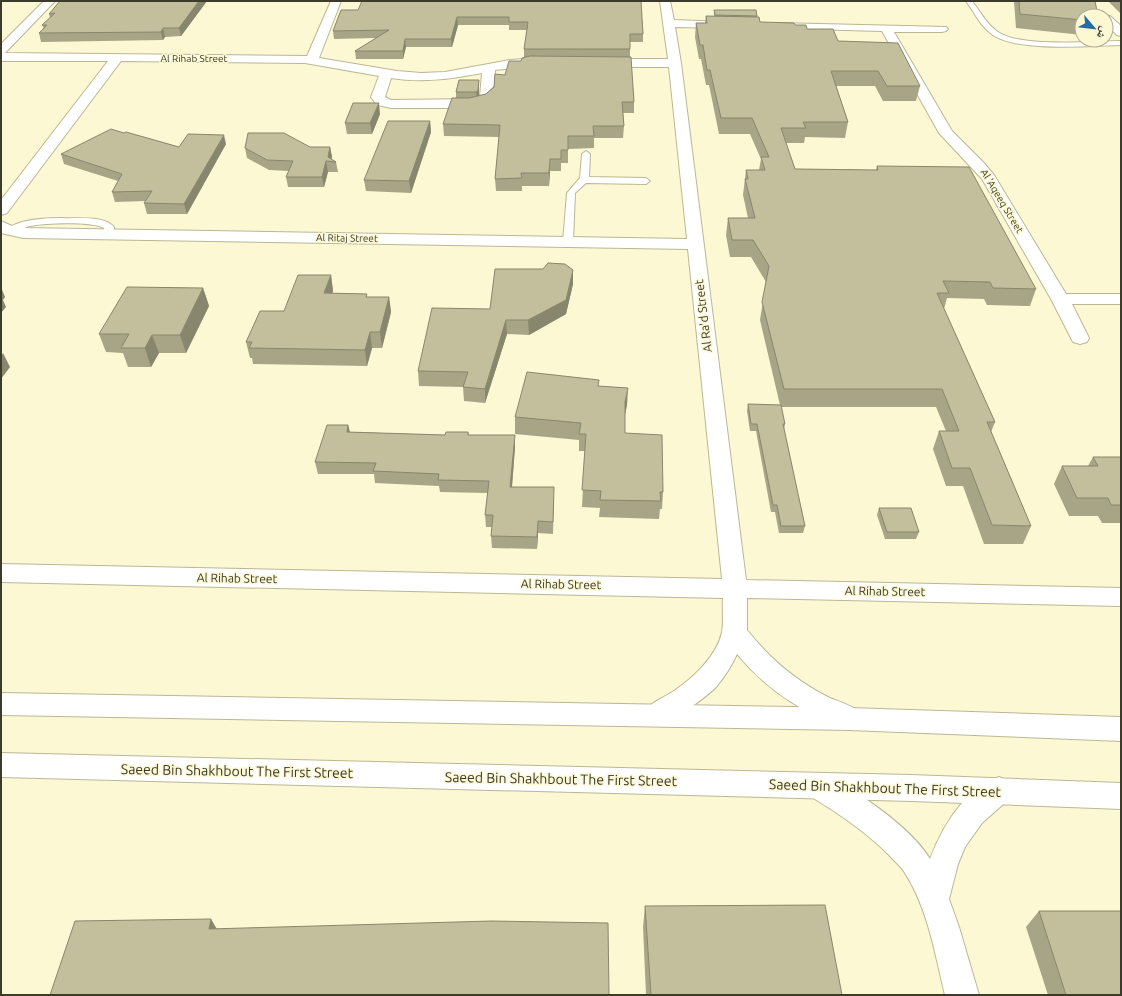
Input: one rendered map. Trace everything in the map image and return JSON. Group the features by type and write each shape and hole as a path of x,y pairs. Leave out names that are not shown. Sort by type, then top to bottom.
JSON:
{"street":[{"path":"1,50 50,1"},
{"path":"312,59 336,1"},
{"name":"Al Ra'd Street","path":"656,715 684,698 707,678 724,656 734,632 735,588 675,63 665,1"},
{"path":"668,24 738,25"},
{"path":"769,26 942,29"},
{"name":"Al 'Aqeeq Street","path":"886,28 946,133 957,146 981,166 1060,299 1080,338"},
{"name":"Al Rihab Street","path":"1,57 312,59 386,73 433,77 520,63 548,62"},
{"path":"1,210 116,58"},
{"path":"588,63 675,63"},
{"path":"386,73 378,98 382,102 392,104 470,104 481,102 486,98 489,68"},
{"name":"Al Ritaj Street","path":"5,228 23,233 695,244"},
{"path":"1060,299 1121,299"},
{"name":"Al Rihab Street","path":"1,573 1121,597"},
{"path":"734,632 755,658 781,682 813,702 849,719"},
{"path":"1,704 849,719 1121,729"},
{"name":"Saeed Bin Shakhbout The First Street","path":"1,765 999,790 1121,796"},
{"path":"818,786 863,814 894,839 916,862 934,898 962,995"},
{"path":"934,898 942,863 951,840 964,820 980,804 999,790"}],"lane":[{"path":"969,1 994,32 1007,39 1031,42 1121,43"},
{"path":"568,242 571,193 583,180 586,154"},
{"path":"583,180 646,181"}],"building":[{"path":"60,1 199,1 179,28 163,28 161,32 39,33 47,25 42,25 55,13 49,14"},
{"path":"362,1 641,1 643,34 630,34 630,49 524,49 528,22 509,22 509,17 457,17 451,39 405,39 403,51 355,51 389,30 333,31 341,10 358,10"},
{"path":"1019,1 1095,1 1096,8 1074,8 1074,19 1020,14"},
{"path":"714,10 756,10 757,16 715,15"},
{"path":"706,16 759,17 760,22 794,23 795,25 806,25 807,29 833,29 838,41 898,43 920,86 887,86 878,71 831,71 848,122 803,122 806,128 781,128 795,169 878,170 877,166 969,167 1036,289 993,288 990,282 943,281 949,293 937,293 995,422 987,422 1031,526 992,525 970,468 952,468 939,431 959,431 942,389 784,389 762,302 769,266 753,240 732,240 728,218 755,218 745,179 748,179 746,170 765,170 761,157 769,157 752,118 721,118 710,70 707,70 703,45 700,45 696,23 707,23"},
{"path":"530,56 631,57 634,102 622,102 624,126 593,126 594,136 568,136 568,150 561,150 561,159 550,159 549,173 521,173 522,178 495,179 500,125 443,124 452,98 469,98 486,94 494,87 495,74 505,75 509,61 521,61 522,58"},
{"path":"459,80 479,80 478,91 456,92"},
{"path":"353,103 379,103 370,123 345,123"},
{"path":"388,121 430,121 409,181 364,180"},
{"path":"111,129 179,147 188,134 224,135 184,204 144,203 152,191 112,192 122,174 61,154"},
{"path":"248,133 284,133 310,147 330,147 328,157 336,162 326,161 322,177 286,177 293,161 267,160 245,148"},
{"path":"548,263 565,264 573,270 566,300 528,320 506,320 485,389 463,387 468,372 418,371 432,308 490,309 495,269 543,269"},
{"path":"298,275 331,275 324,293 367,294 366,297 389,297 380,332 370,332 365,350 249,348 252,342 246,342 260,311 284,311"},
{"path":"127,287 203,288 180,335 152,335 145,348 121,348 129,334 99,334"},
{"path":"527,372 599,380 598,386 628,388 625,402 625,433 662,435 663,492 660,492 661,501 600,500 601,491 582,490 586,434 579,434 581,423 515,417"},
{"path":"748,404 781,405 785,424 783,424 805,526 781,526 777,505 773,505 757,424 751,424"},
{"path":"327,425 348,425 347,432 445,435 446,432 468,432 468,435 515,435 510,487 554,487 553,522 538,521 537,537 491,536 493,515 485,515 489,481 438,480 439,474 373,471 376,463 315,462"},
{"path":"1093,457 1121,457 1121,505 1111,505 1108,498 1077,498 1062,466 1098,466"},
{"path":"879,508 911,508 919,532 887,532"},
{"path":"825,905 842,995 651,995 645,906"},
{"path":"1039,911 1121,911 1121,995 1066,995"},
{"path":"211,919 209,929 491,921 608,923 609,995 50,995 75,921"}]}
